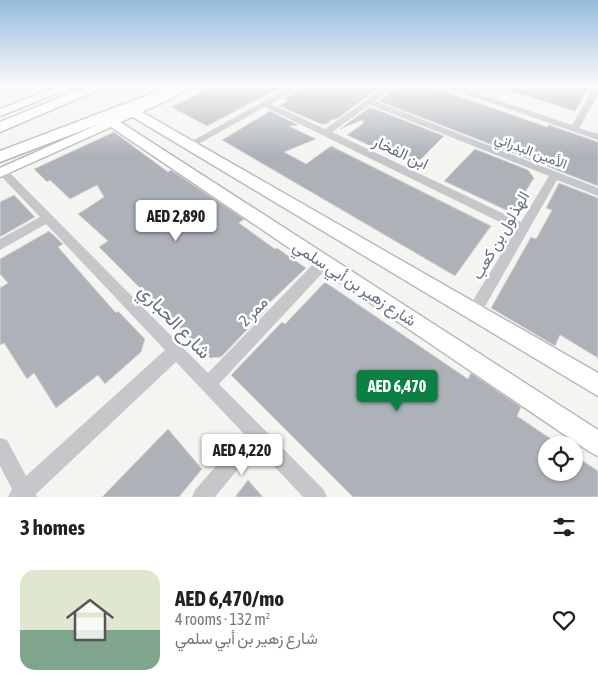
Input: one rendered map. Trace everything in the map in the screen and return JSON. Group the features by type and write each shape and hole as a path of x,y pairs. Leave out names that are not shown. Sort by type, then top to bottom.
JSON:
{"highway":[{"path":"30,115 43,109"},
{"path":"0,127 44,109"},
{"path":"0,153 101,109"},
{"path":"1,168 133,109"}],"street":[{"path":"1,168 139,109"},
{"path":"190,145 256,109"},
{"name":"ابن الفخار","path":"276,109 524,228"},
{"path":"325,133 360,109"},
{"name":"الأمين البدراني","path":"388,109 598,192"},
{"path":"515,109 598,137"},
{"path":"574,129 586,109"},
{"name":"شارع زهير بن أبي سلمي","path":"133,112 598,385"},
{"name":"شارع زهير بن أبي سلمي","path":"112,122 598,444"},
{"name":"شارع الحباري","path":"1,168 317,497"},
{"name":"الهذلول بن كعب","path":"474,312 554,175"},
{"path":"0,245 48,218"},
{"name":"ممر 2","path":"208,384 324,262"},
{"path":"0,447 23,495 176,351"},
{"path":"202,497 256,433"}],"building":[{"path":"175,109 239,109 207,126"},
{"path":"286,109 350,109 335,120 334,118 326,124 321,124"},
{"path":"367,109 376,109 444,136 414,166 347,135 364,123 362,120 340,129"},
{"path":"400,109 496,109 598,142 598,186"},
{"path":"270,111 298,125 289,126 316,139 284,152 306,164 331,146 491,226 455,276 222,140"},
{"path":"114,132 168,172 171,170 244,219 239,223 275,249 277,248 306,268 266,306 268,308 221,357 210,358 99,247 108,241 78,214 104,197 97,185 70,199 50,180 47,182 34,169"},
{"path":"475,149 528,170 534,178 512,213 444,181"},
{"path":"559,183 598,198 598,358 560,335 555,346 491,308 531,237 536,239 552,210 546,208"},
{"path":"14,195 35,217 0,237 0,202"},
{"path":"49,231 63,244 58,247 116,313 118,311 145,339 141,352 105,384 98,375 56,408 34,373 27,379 4,343 0,345 0,288 8,283 0,274 0,259"},
{"path":"325,282 468,379 471,373 521,407 517,416 547,436 538,436 538,481 583,481 583,461 598,471 598,497 353,497 231,375 282,322 285,324"},
{"path":"168,429 202,469 179,497 102,497"},
{"path":"248,480 263,497 235,497"}]}
